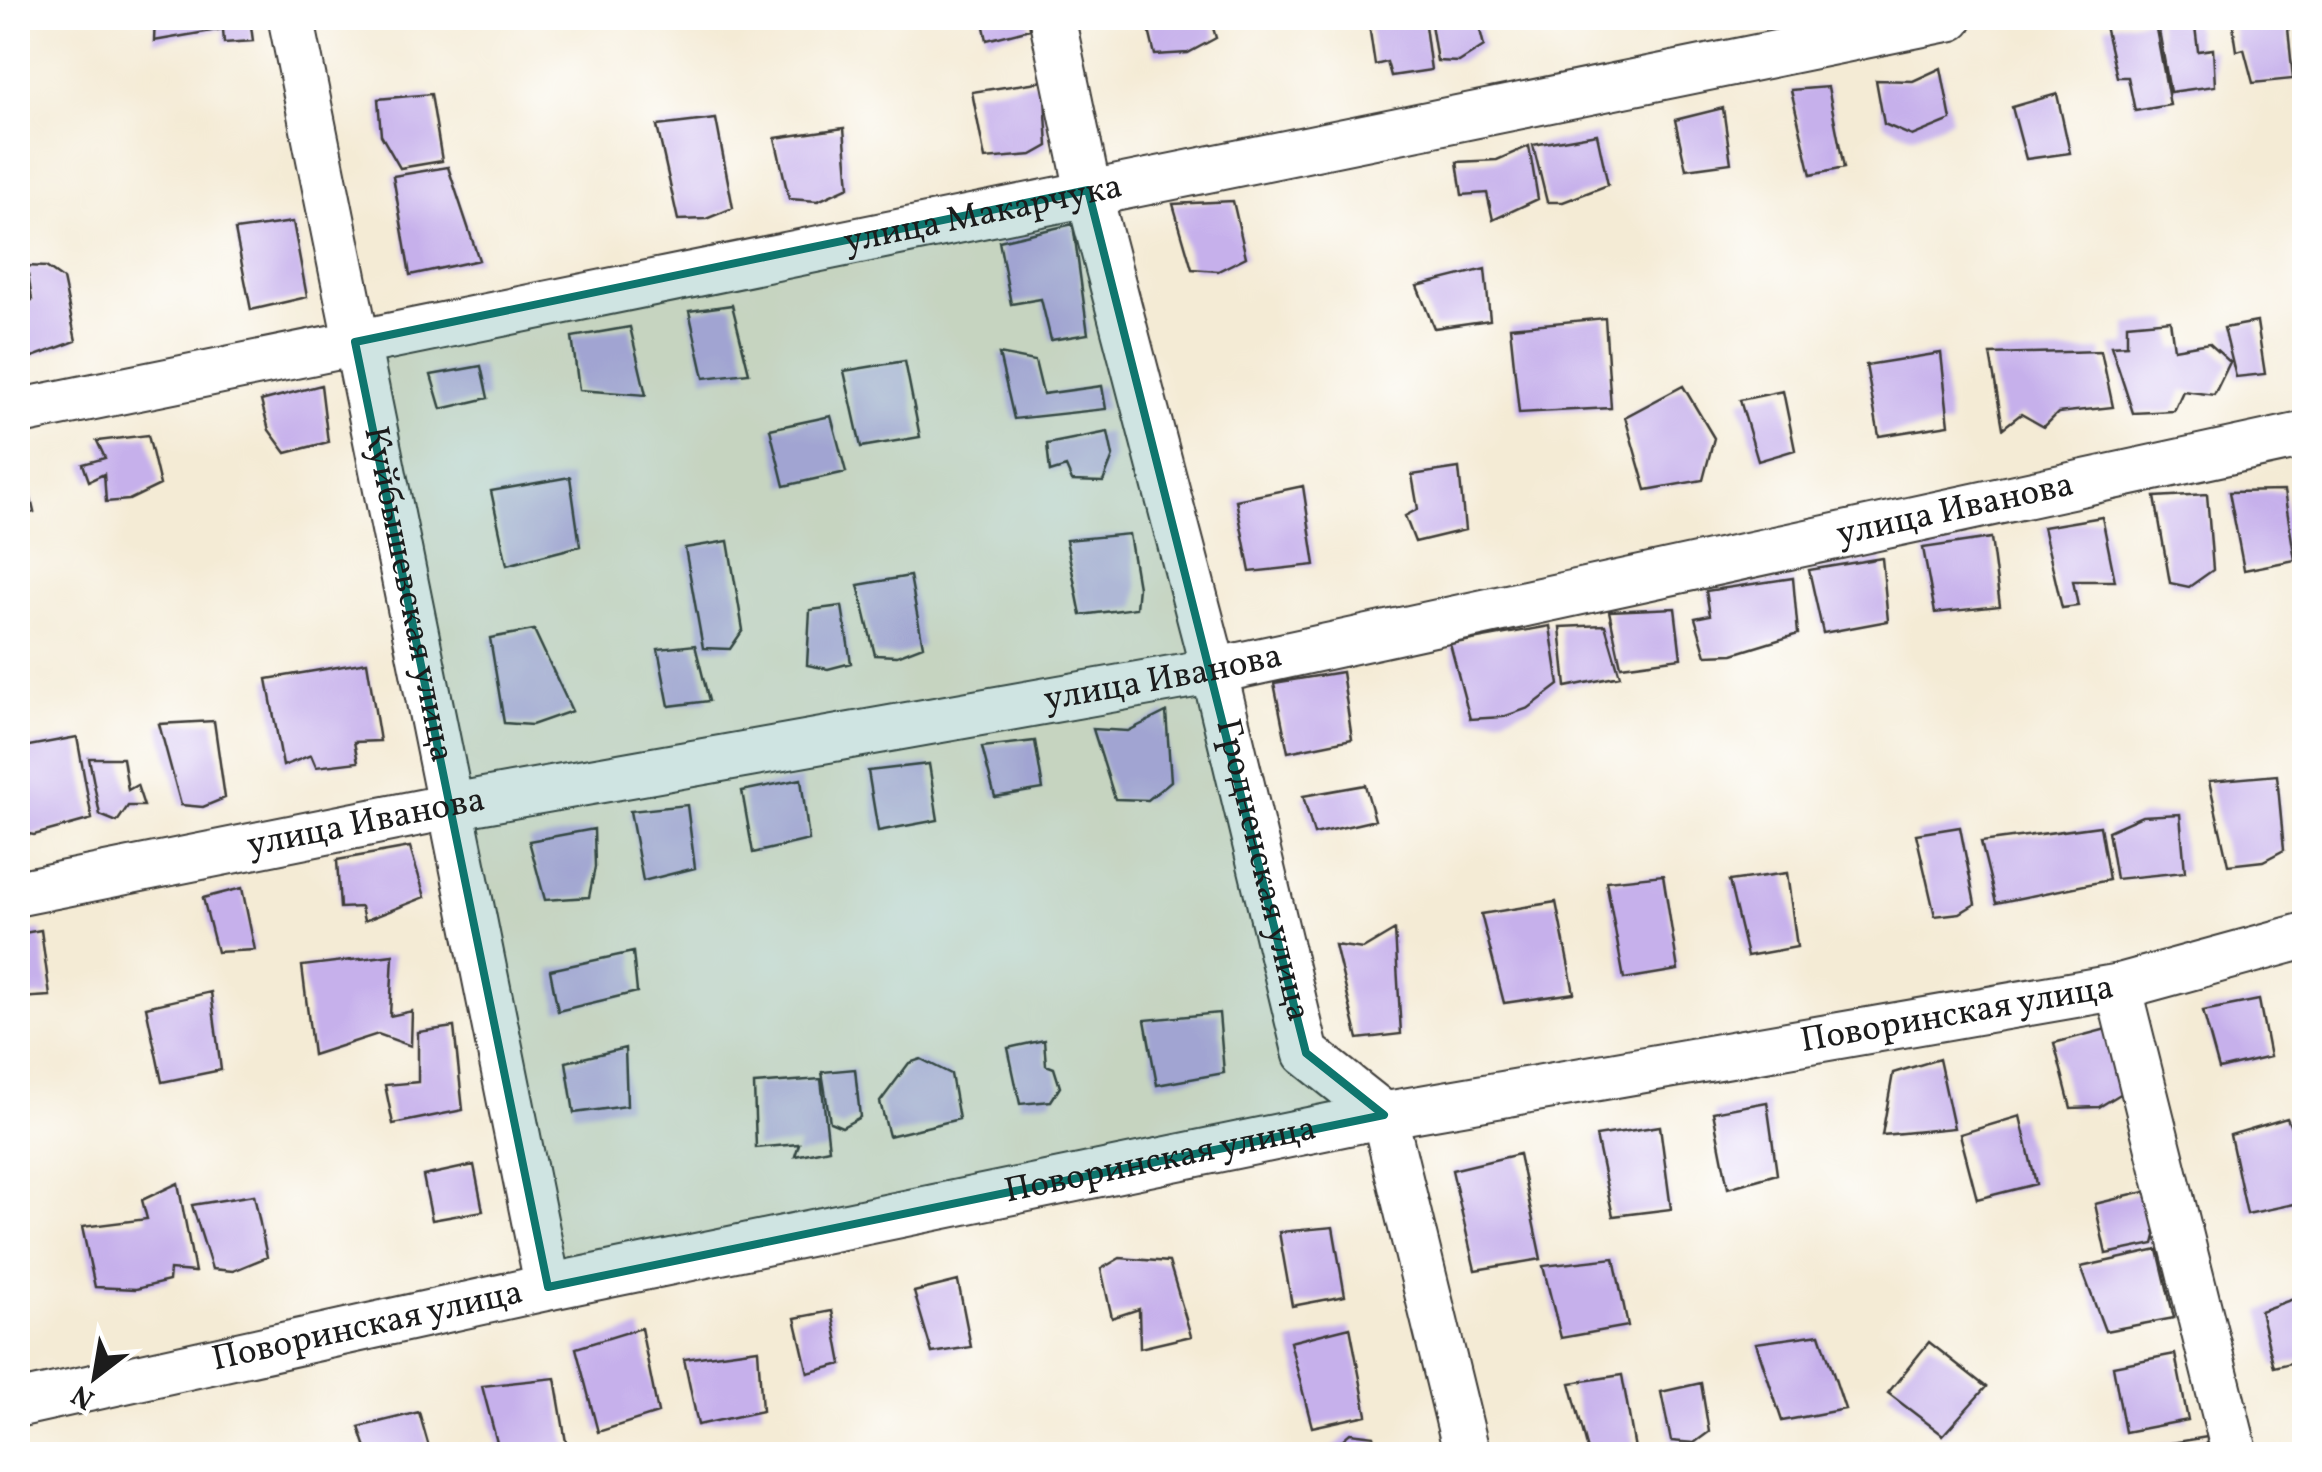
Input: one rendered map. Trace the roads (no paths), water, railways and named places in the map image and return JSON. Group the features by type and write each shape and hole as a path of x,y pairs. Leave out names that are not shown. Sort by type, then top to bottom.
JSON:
{"street":[{"name":"Куйбышевская улица","path":"292,18 548,1288"},
{"name":"Гродненская улица","path":"1052,18 1088,190 1214,672 1306,1053 1384,1115"},
{"name":"улица Макарчука","path":"18,412 1088,190 1950,18"},
{"name":"улица Иванова","path":"18,893 453,806 1214,672 2304,435"},
{"name":"Поворинская улица","path":"18,1404 548,1288 1384,1115 2118,987 2304,936"},
{"path":"2118,987 2235,1454"},
{"path":"1384,1115 1467,1454"}]}
